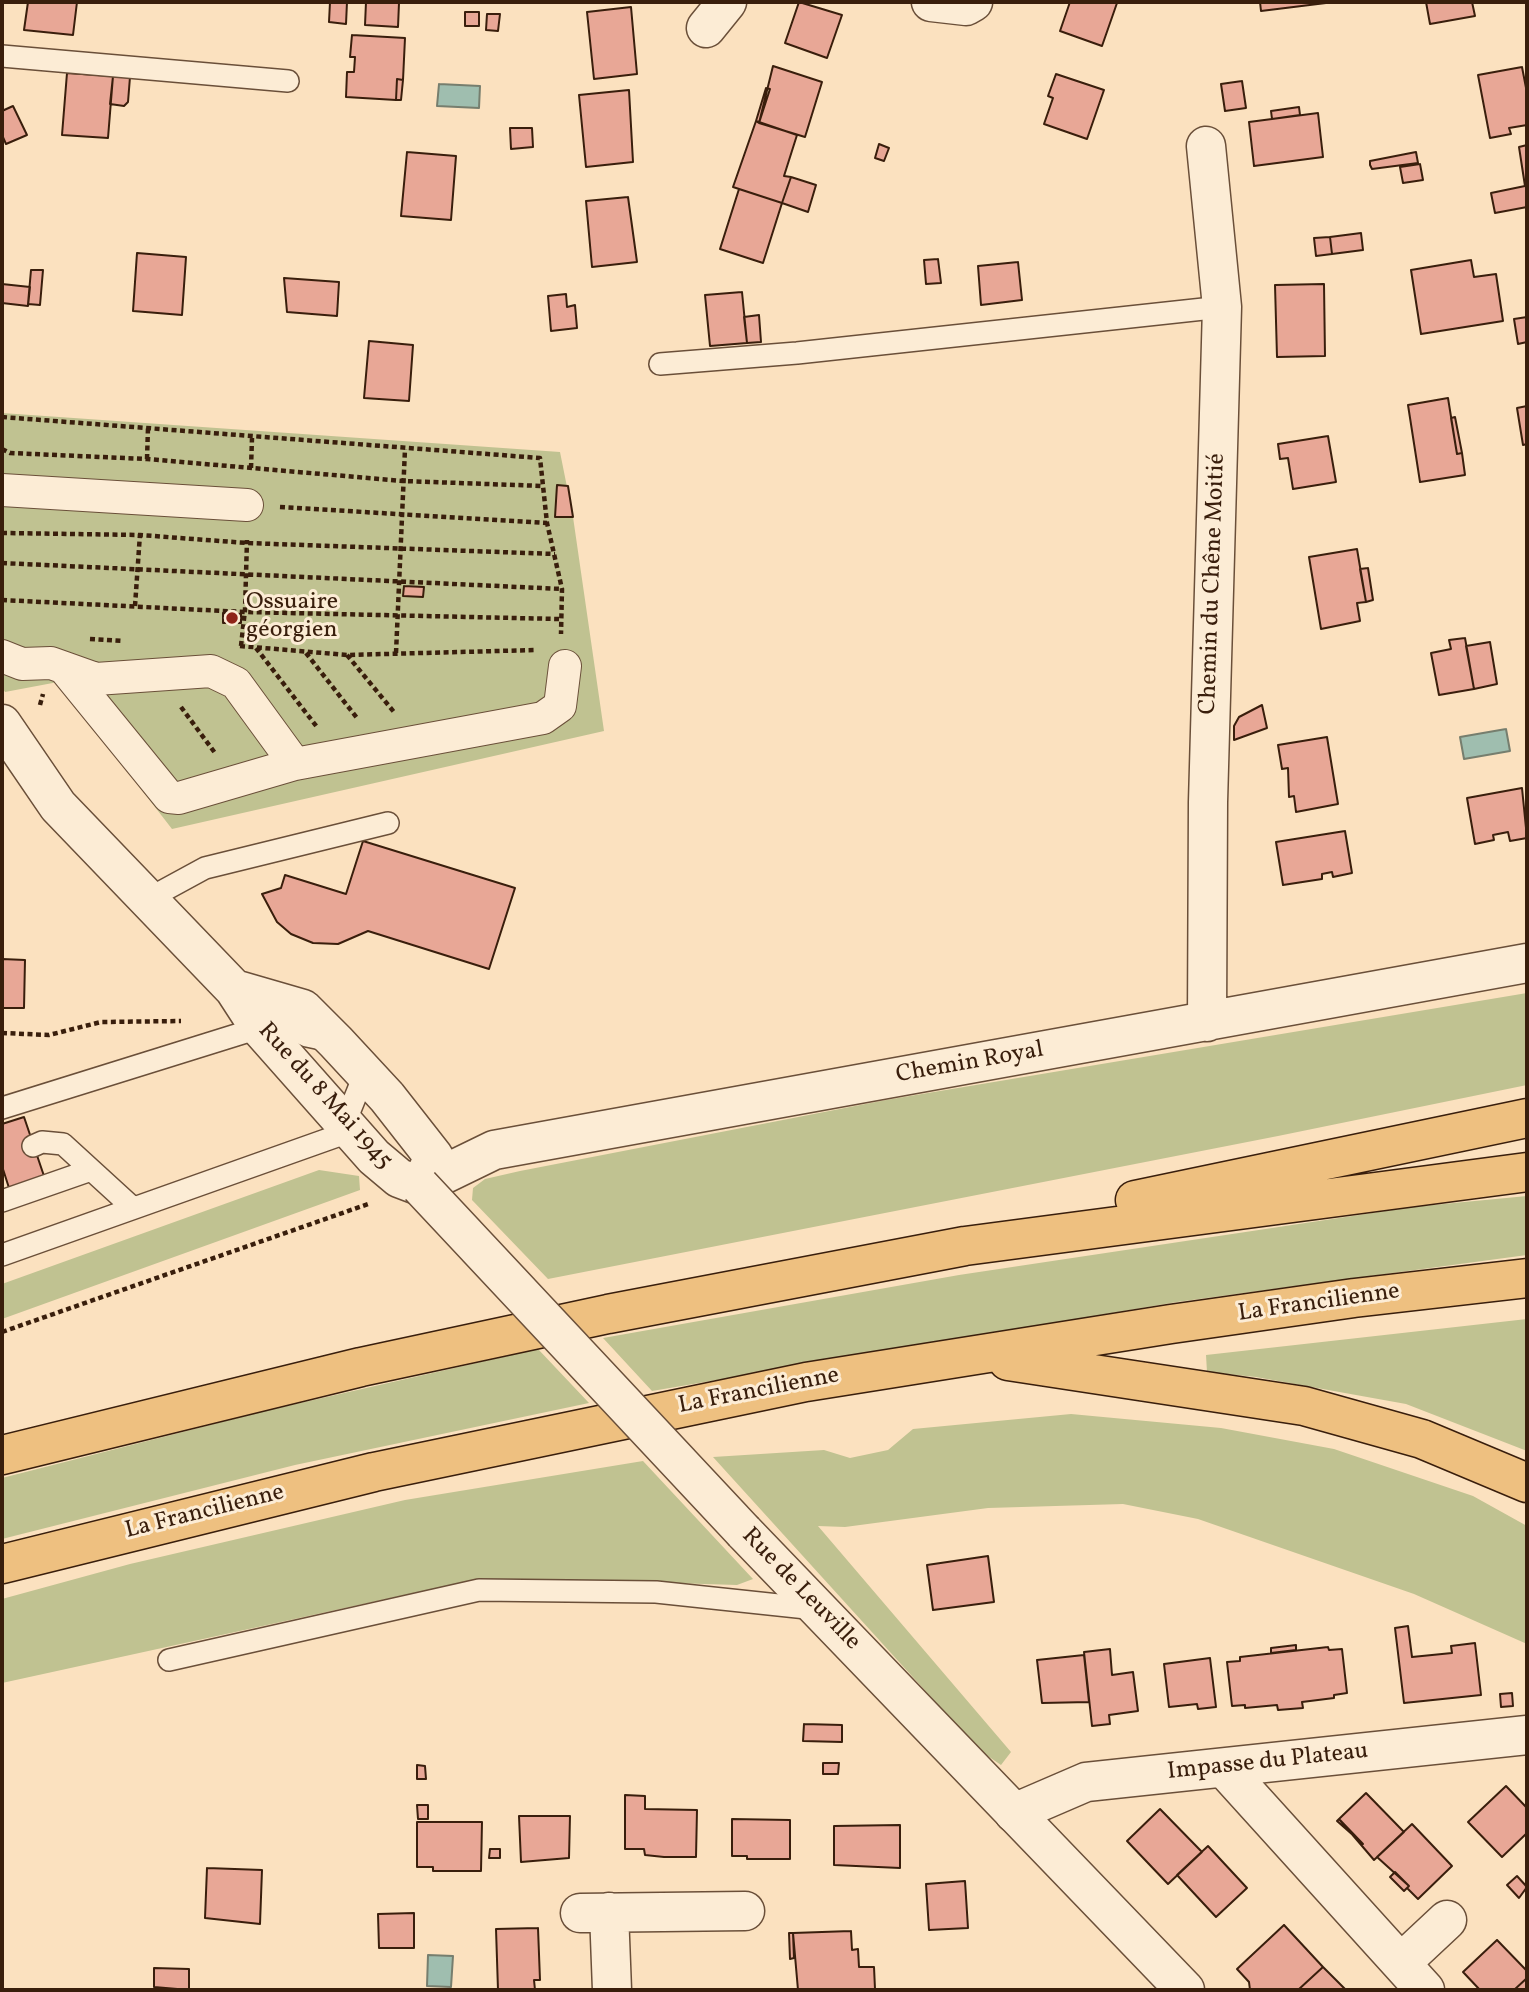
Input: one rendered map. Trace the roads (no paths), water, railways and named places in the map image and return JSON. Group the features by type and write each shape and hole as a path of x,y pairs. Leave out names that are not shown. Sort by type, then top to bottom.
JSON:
{"highway":[{"path":"965,1246 1046,1219 1527,1118"},
{"path":"2,1455 360,1367 608,1314 965,1246 1527,1172"},
{"name":"La Francilienne","path":"2,1564 387,1469 662,1410 968,1356 1354,1298 1527,1278"},
{"path":"968,1356 1304,1406 1422,1439 1527,1483"}],"street":[{"path":"931,2 966,6 973,2"},
{"name":"Chemin du Chêne Moitié","path":"1206,146 1222,307 1208,802 1207,1023"},
{"path":"2,490 247,505"},
{"path":"2,656 22,664 51,663 96,679 211,671 236,683 295,764"},
{"path":"64,668 169,797 179,799 295,764 543,718 560,706 564,658"},
{"name":"Rue du 8 Mai 1945","path":"2,724 58,806 234,989 251,1028 343,1120 374,1157 399,1178 420,1186 434,1157 336,1042 303,1009 234,989"},
{"name":"Chemin Royal","path":"420,1186 494,1150 1527,963"},
{"name":"Rue de Leuville","path":"420,1186 818,1610 1185,1990"},
{"name":"Impasse du Plateau","path":"1014,1813 1086,1782 1527,1735"},
{"path":"1224,1768 1413,1977 1447,1920"},
{"path":"612,1990 595,1913 745,1911"}],"lane":[{"path":"2,56 288,81"},
{"path":"660,364 811,352 1222,307"},
{"path":"148,899 205,867 388,823"},
{"path":"2,1108 251,1028 278,1022 307,1036 336,1042"},
{"path":"2,1255 340,1135 343,1120 365,1073"},
{"path":"33,1146 42,1142 63,1144 133,1208"},
{"path":"2,1201 92,1170"},
{"path":"169,1660 479,1590 656,1592 818,1610"}],"place":[{"name":"Ossuaire géorgien","path":"232,618"}]}
